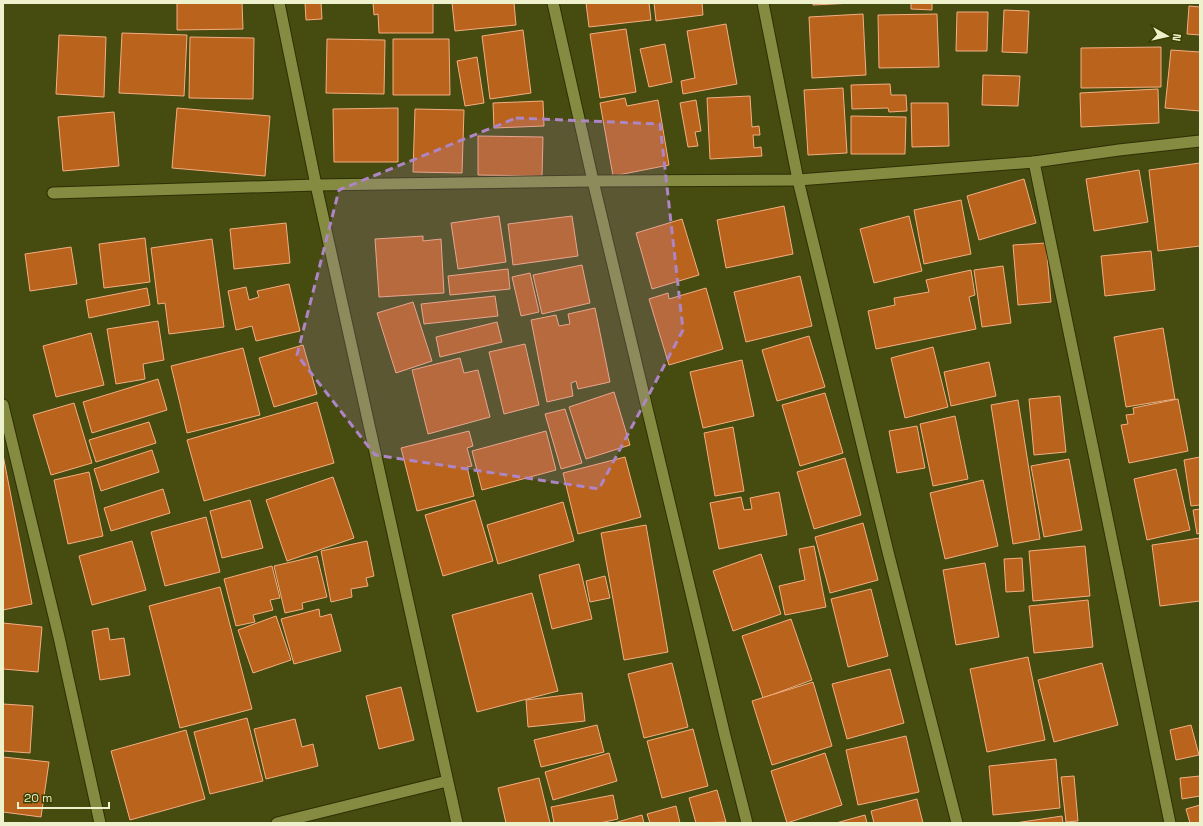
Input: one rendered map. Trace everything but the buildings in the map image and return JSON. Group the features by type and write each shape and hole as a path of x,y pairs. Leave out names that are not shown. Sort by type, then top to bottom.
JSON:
{"street":[{"path":"279,3 316,185 457,823"},
{"path":"553,3 593,181 721,720 747,823"},
{"path":"763,3 798,180 890,560 957,823"},
{"path":"53,193 316,185 798,180 1034,162 1119,150 1200,141"},
{"path":"1034,162 1170,823"},
{"path":"3,405 59,636 100,823"},
{"path":"277,823 447,781"}],"highlighted area":[{"path":"516,118 660,124 683,330 599,489 375,455 297,355 339,190"}]}
